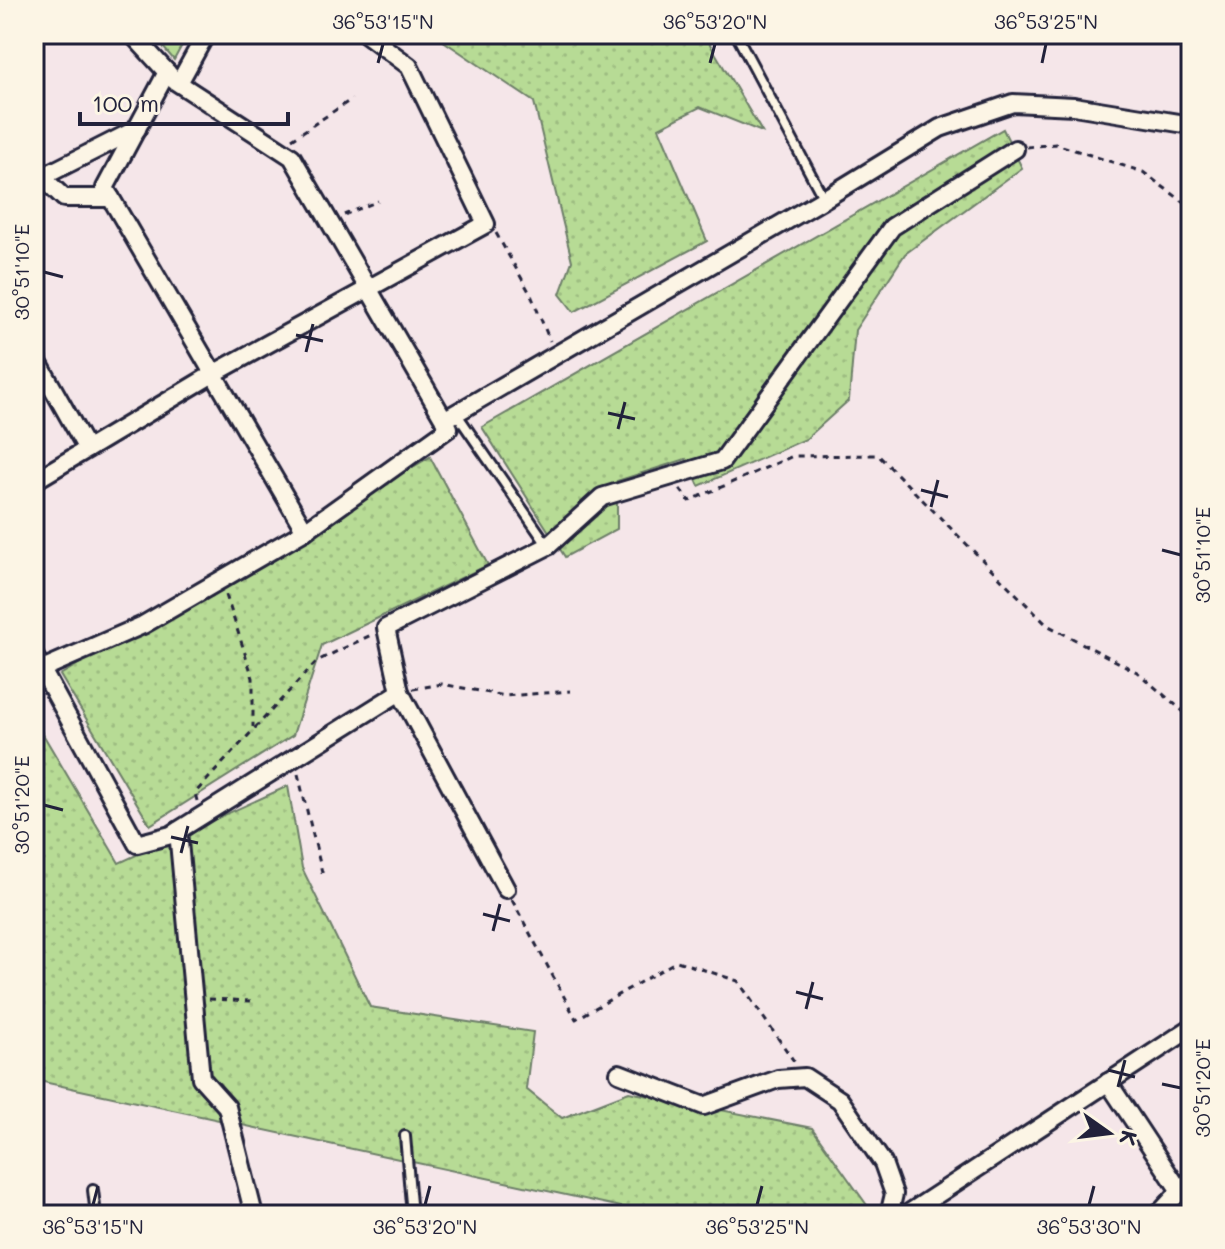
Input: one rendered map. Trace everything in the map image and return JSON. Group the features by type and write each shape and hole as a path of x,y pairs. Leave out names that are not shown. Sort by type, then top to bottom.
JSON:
{"street":[{"path":"132,34 173,78 292,157 368,288 450,417 449,428 305,531 143,625 38,662 137,844 178,831 400,692"},
{"path":"206,34 137,129 105,188 305,531"},
{"path":"34,481 213,374 486,224 409,66 366,34"},
{"path":"450,417 940,128 1013,103 1074,106 1191,125"},
{"path":"111,198 64,198 38,179 137,129"},
{"path":"506,889 400,692 386,628 548,546 602,497 722,461 892,227 1015,149"},
{"path":"34,355 87,449"},
{"path":"178,831 201,1078 227,1107 254,1215"},
{"path":"906,1215 1191,1028"},
{"path":"619,1073 704,1106 778,1079 805,1077 840,1100 883,1163 894,1194 889,1215"},
{"path":"1108,1082 1185,1185 1158,1215"}],"lane":[{"path":"736,34 824,199"},
{"path":"450,417 548,546"},
{"path":"405,1136 412,1215"},
{"path":"93,1190 96,1215"}],"path":[{"path":"278,148 352,99"},
{"path":"1015,149 1056,144 1143,172 1189,206"},
{"path":"329,221 378,201"},
{"path":"486,224 494,230 531,295 556,355"},
{"path":"670,477 689,501 793,456 878,455 1047,625 1137,672 1191,718"},
{"path":"221,580 253,678 253,729"},
{"path":"202,816 195,793 317,661 386,628"},
{"path":"400,692 442,684 505,696 571,691"},
{"path":"294,758 323,876"},
{"path":"506,889 576,1019 677,961 738,981 805,1077"},
{"path":"194,999 252,1001"}],"green space":[{"path":"152,34 188,34 174,60"},
{"path":"433,34 704,34 762,132 700,107 659,128 707,241 574,312 560,294 572,261 534,102"},
{"path":"1003,129 1022,168 905,254 855,330 849,400 806,439 699,486 686,459 617,481 617,529 565,557 482,427"},
{"path":"430,457 488,565 322,645 293,735 150,825 60,675"},
{"path":"34,719 119,863 288,786 302,868 370,1007 533,1032 526,1089 562,1118 629,1092 812,1128 874,1215 658,1215 34,1080"}]}
